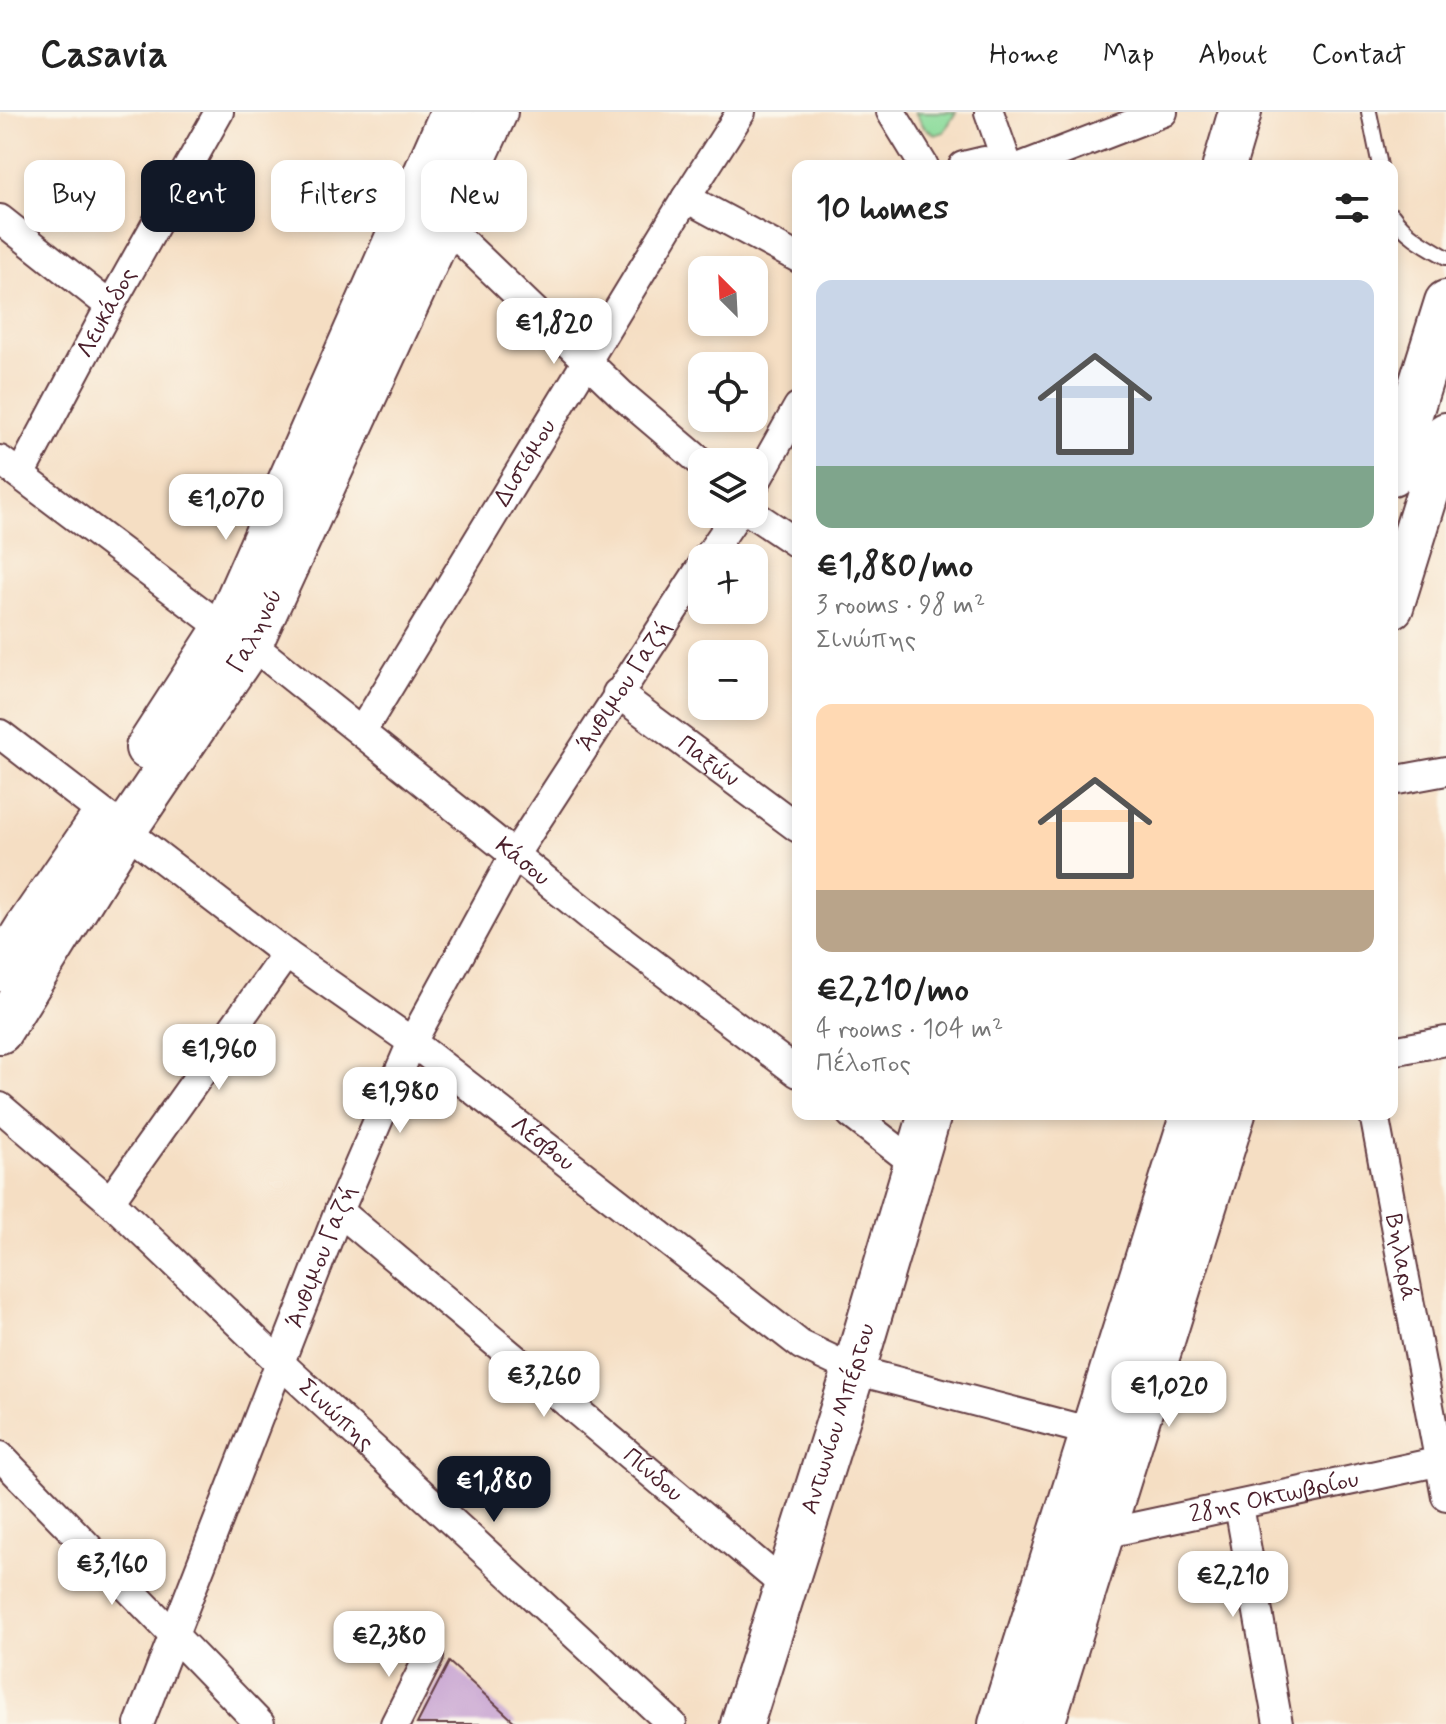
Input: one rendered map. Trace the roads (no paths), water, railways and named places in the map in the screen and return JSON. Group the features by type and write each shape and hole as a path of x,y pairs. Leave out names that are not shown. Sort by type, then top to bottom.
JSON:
{"street":[{"name":"Λευκάδος","path":"10,468 110,306 219,112"},
{"name":"Γαληνού","path":"238,637 452,112"},
{"name":"Γαληνού","path":"474,160 496,112"},
{"name":"Διστόμου","path":"362,731 741,112"},
{"path":"891,112 920,160"},
{"path":"989,112 1006,160"},
{"path":"1039,160 1163,112"},
{"path":"1226,160 1240,112"},
{"path":"686,198 792,255"},
{"path":"0,219 110,306"},
{"name":"Γαληνού","path":"0,1032 116,822 238,637 441,232"},
{"path":"452,232 631,404 688,451"},
{"path":"1398,455 1446,302"},
{"path":"768,460 792,418"},
{"path":"1398,593 1434,512 1446,434"},
{"name":"Κάσου","path":"10,468 362,731 599,923 792,1068"},
{"path":"768,524 792,540"},
{"name":"Άνθιμου Γαζή","path":"139,1724 339,1211 412,1042 515,854 688,587"},
{"name":"Παξών","path":"617,693 792,824"},
{"name":"Λέσβου","path":"0,734 286,954 412,1042 801,1345 854,1370 1092,1432"},
{"path":"1398,780 1446,771"},
{"name":"Γαληνού","path":"0,970 27,927 116,822"},
{"path":"110,1201 286,954"},
{"path":"1398,1050 1446,1041"},
{"name":"Σινώπης","path":"0,1107 110,1201 280,1363 672,1724"},
{"path":"859,1120 914,1163"},
{"name":"Αντωνίου Μπέρτου","path":"742,1724 854,1370 928,1120"},
{"path":"1000,1724 1190,1120"},
{"path":"1043,1724 1232,1120"},
{"name":"Βηλαρά","path":"1375,1120 1443,1461 1446,1496"},
{"name":"Πίνδου","path":"339,1211 784,1585"},
{"path":"0,1456 260,1724"},
{"name":"28ης Οκτωβρίου","path":"1102,1534 1443,1461"},
{"path":"1239,1506 1278,1724"},
{"path":"395,1724 429,1657"}],"lane":[{"path":"1369,112 1379,160"},
{"path":"1398,223 1446,257"}]}
